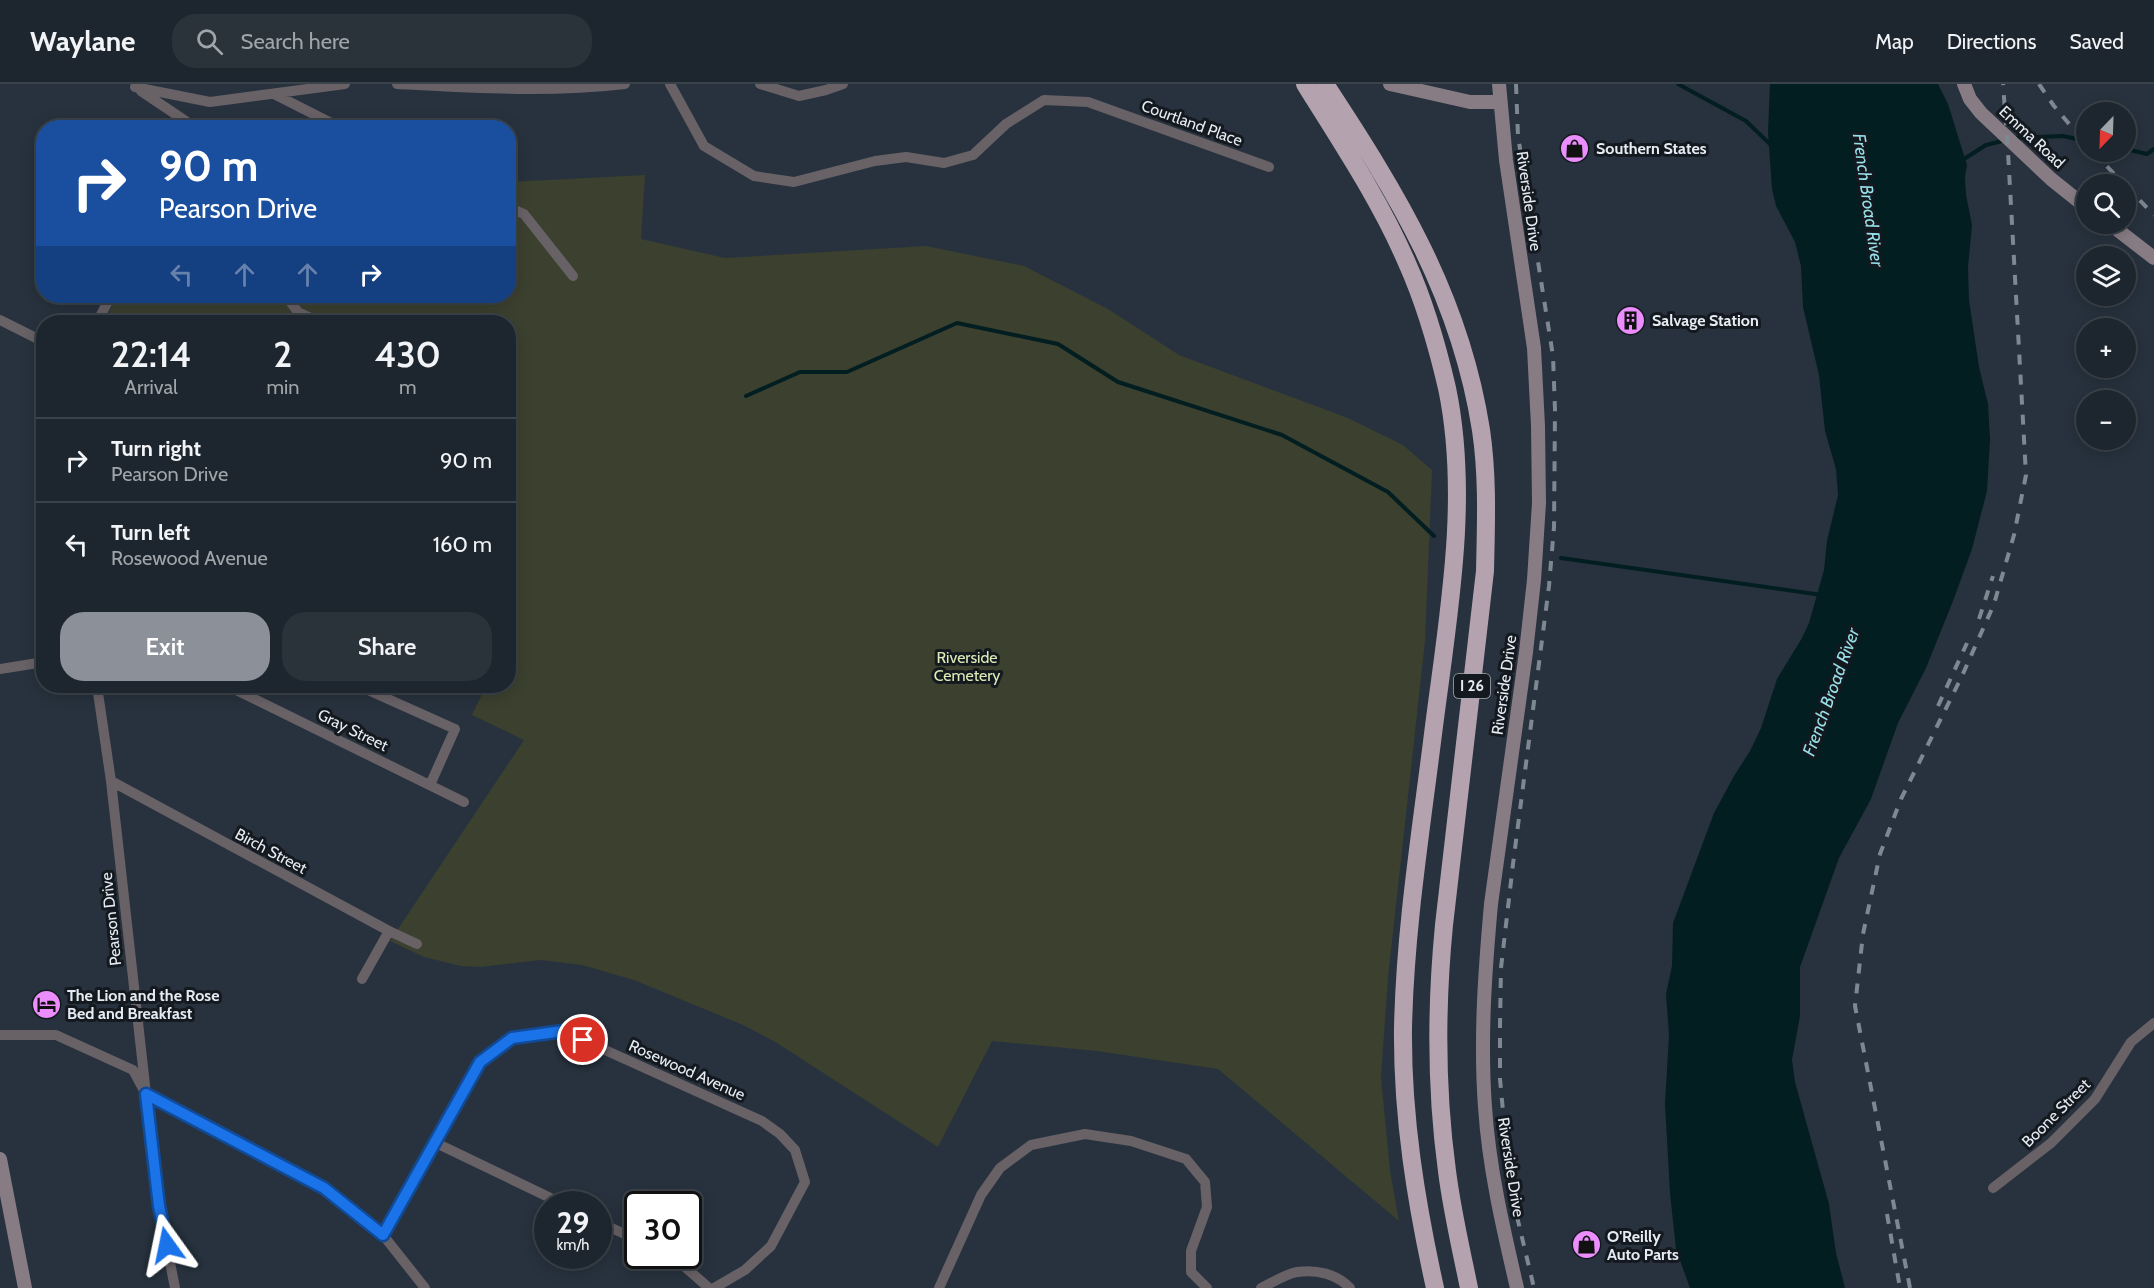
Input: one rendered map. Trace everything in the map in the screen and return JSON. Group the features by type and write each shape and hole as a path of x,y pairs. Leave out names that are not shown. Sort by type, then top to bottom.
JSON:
{"highway":[{"name":"I 26","path":"1305,84 1374,198 1414,281 1436,344 1447,391 1453,436 1456,470 1453,562 1410,921 1403,1027 1404,1086 1413,1182 1435,1288"},
{"name":"I 26","path":"1325,84 1391,189 1424,249 1444,293 1472,384 1481,432 1485,492 1485,571 1444,925 1438,1028 1439,1086 1447,1174 1469,1288"}],"main road":[{"path":"1390,84 1470,102 1499,102"},
{"name":"Riverside Drive","path":"1499,84 1507,170 1534,348 1538,426 1539,503 1534,579 1491,904 1483,1049 1490,1156 1516,1288"},
{"name":"Emma Road","path":"1964,84 1975,105 2050,179 2076,199"},
{"path":"2123,234 2154,258"},
{"path":"0,1159 25,1288"}],"street":[{"path":"132,86 210,102 345,84"},
{"path":"397,84 499,90 625,84"},
{"name":"Courtland Place","path":"670,84 704,146 754,176 794,182 875,161 906,157 944,163 973,155 1006,124 1044,100 1088,102 1269,167"},
{"path":"760,84 799,96 843,84"},
{"path":"132,86 184,120"},
{"path":"274,94 325,120"},
{"path":"516,210 524,214 573,276"},
{"path":"291,303 298,312 304,315"},
{"path":"0,320 36,338"},
{"path":"0,669 36,663"},
{"name":"Pearson Drive","path":"98,693 111,782 159,1206 175,1288"},
{"name":"Gray Street","path":"242,693 464,802"},
{"path":"375,693 455,729 430,785"},
{"name":"Birch Street","path":"111,782 417,944"},
{"path":"362,979 389,931"},
{"name":"Boone Street","path":"1993,1188 2051,1143 2095,1099 2131,1042 2154,1023"},
{"name":"Rosewood Avenue","path":"383,1235 480,1062 512,1038 563,1031 762,1121 780,1134 795,1150 805,1182 771,1246 745,1270 714,1288"},
{"path":"0,1035 56,1035 133,1070 146,1094 324,1188 383,1235 425,1288"},
{"path":"939,1288 981,1195 1000,1168 1031,1145 1085,1134 1131,1141 1186,1159 1205,1182 1207,1207 1191,1251 1191,1272 1207,1288"},
{"path":"436,1143 536,1191"},
{"path":"687,1269 709,1288"},
{"path":"1261,1288 1295,1272 1320,1272 1341,1279 1350,1288"}],"green space":[{"name":"Riverside Cemetery","path":"645,175 641,239 725,258 926,246 1024,266 1108,309 1179,355 1348,418 1403,445 1432,470 1425,641 1388,978 1381,1077 1390,1171 1399,1221 1218,1069 1097,1051 992,1041 938,1147 777,1043 743,1025 634,980 582,965 541,960 480,967 461,966 424,957 390,941 524,740 472,715 483,693 516,693 516,315 108,315 114,303 516,303 516,182"}],"water":[{"name":"French Broad River","path":"1770,84 1938,84 1948,104 1967,165 1966,195 1972,225 1968,267 1969,300 1979,367 1988,404 1990,439 1987,491 1972,549 1953,601 1926,668 1898,723 1871,799 1839,858 1800,967 1800,1016 1792,1060 1795,1082 1829,1204 1836,1253 1845,1288 1690,1288 1676,1249 1665,1104 1669,1035 1666,994 1672,966 1673,923 1714,813 1750,751 1761,728 1777,679 1809,623 1824,570 1827,541 1838,495 1836,469 1825,431 1819,375 1803,307 1801,266 1795,242 1776,206 1772,189 1768,132"}],"waterway":[{"path":"1678,84 1746,121 1772,146"},
{"path":"2013,138 2063,136 2076,139"},
{"path":"1964,159 1986,145 2006,140"},
{"path":"2136,151 2147,154 2154,149"},
{"path":"746,396 800,372 847,372 957,323 1058,344 1118,382 1282,435 1388,492 1434,536"},
{"path":"1561,558 1822,595"}],"railway":[{"path":"1516,84 1518,136 1553,356 1555,410 1554,527 1549,586 1501,968 1500,1079 1510,1187 1534,1288"},
{"path":"1910,1288 1855,1006 1863,934 1880,854 1901,799 1962,676 1994,604 2014,535 2026,475 2003,84"},
{"path":"2039,84 2076,132"},
{"path":"2103,162 2114,174"},
{"path":"2136,196 2154,215"},
{"path":"1979,619 1993,576"},
{"path":"1938,706 1967,643"},
{"path":"1887,1214 1900,1288"}],"place":[{"name":"Southern States","path":"1575,148"},
{"name":"Salvage Station","path":"1631,320"},
{"name":"The Lion and the Rose Bed and Breakfast","path":"46,1004"},
{"name":"O'Reilly Auto Parts","path":"1586,1245"}],"route":[{"path":"167,1245 159,1206 146,1094 324,1188 383,1235 480,1062 512,1038 563,1031 583,1040"}]}
